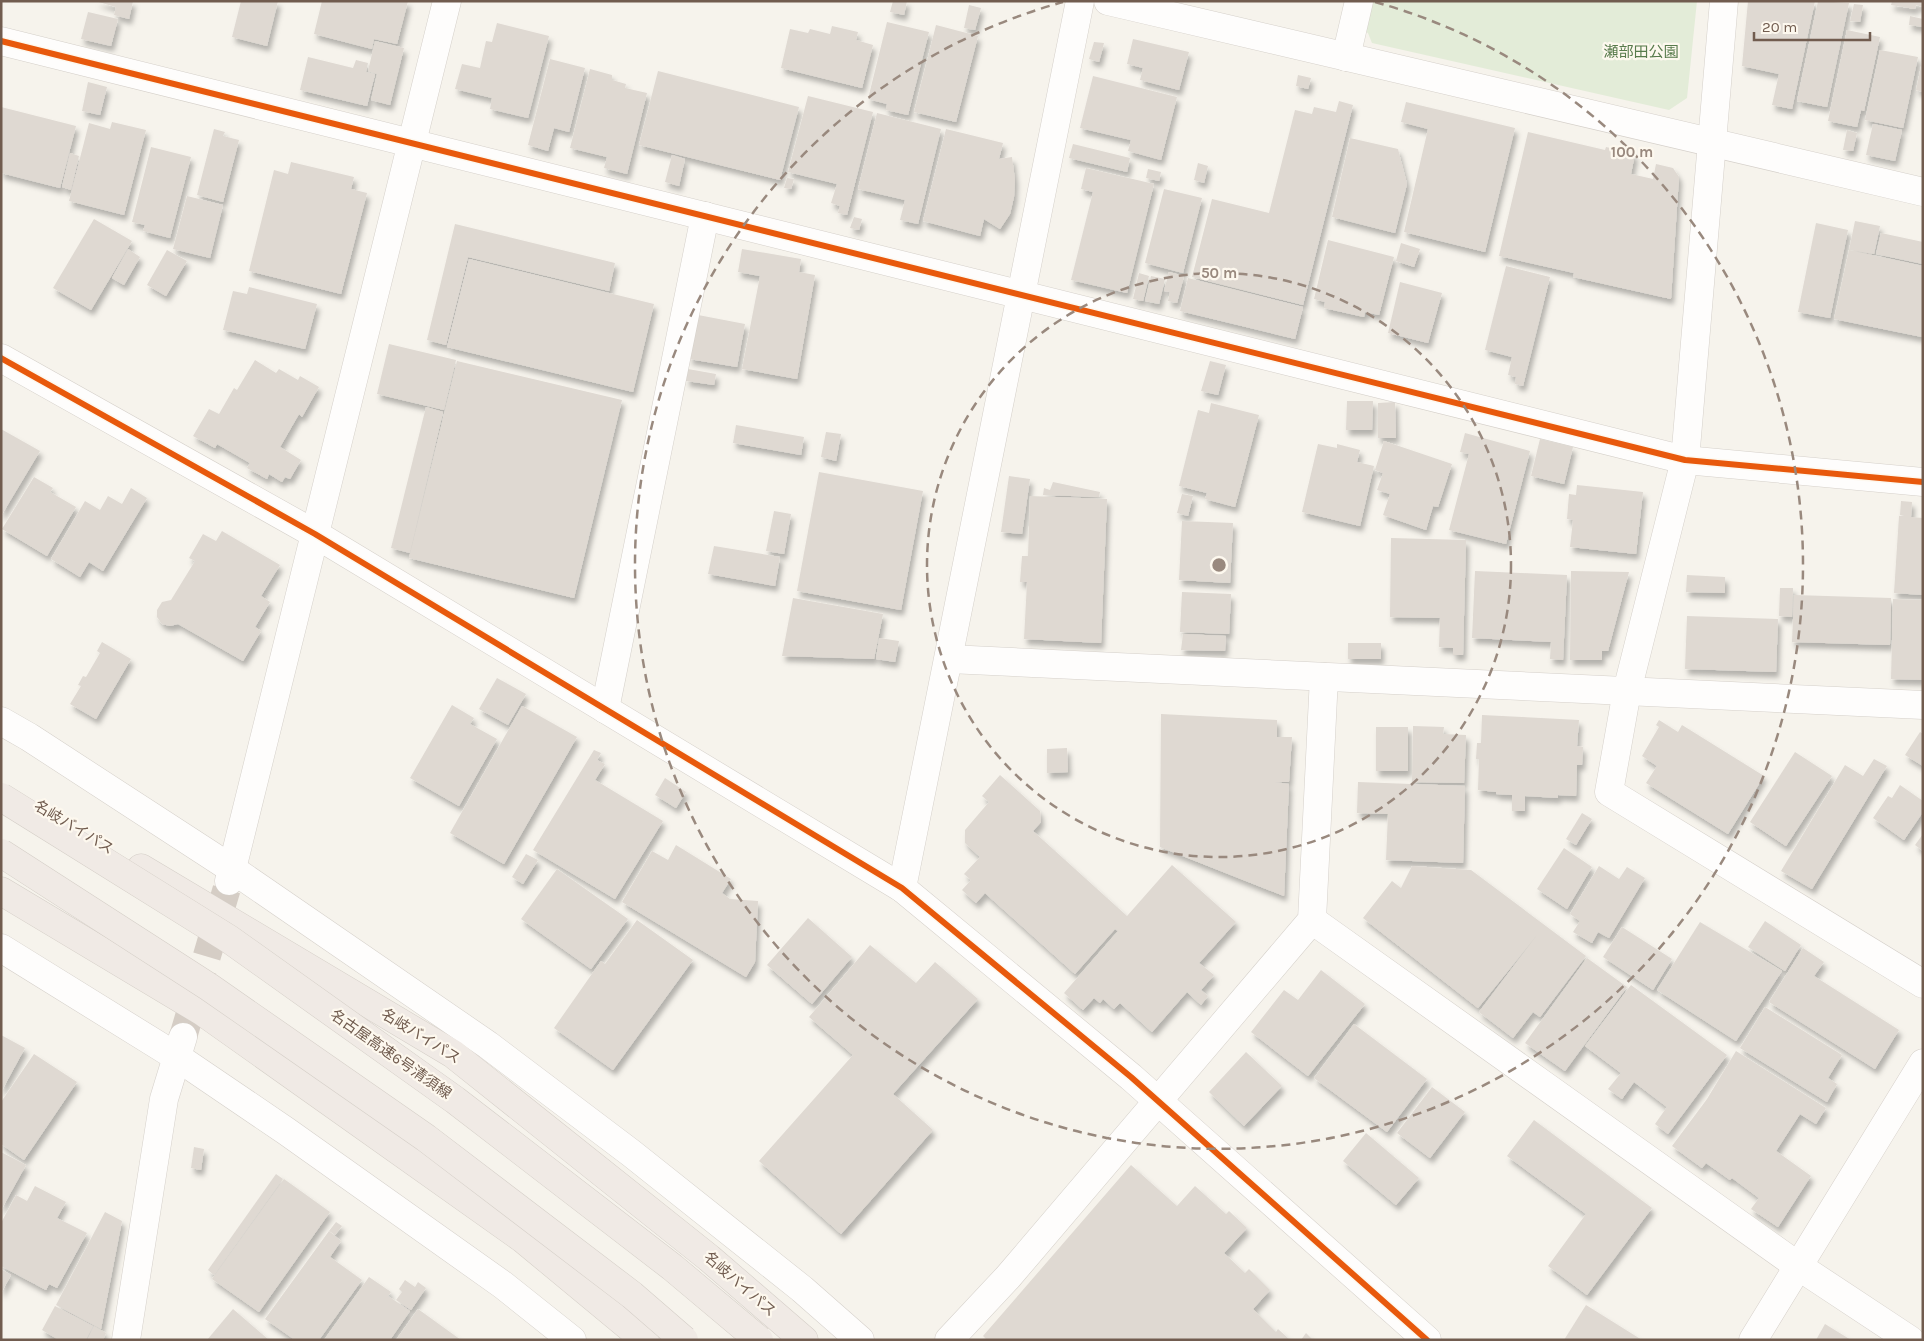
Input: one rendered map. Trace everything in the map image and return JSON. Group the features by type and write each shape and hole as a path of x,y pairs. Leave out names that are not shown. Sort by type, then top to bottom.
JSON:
{"highway":[{"name":"名岐バイパス","path":"1,783 226,920 453,1054 710,1258 804,1340"},
{"name":"名古屋高速6号清須線","path":"1,797 229,939 447,1094 672,1267 760,1340"},
{"path":"1,853 209,987 426,1138 632,1295 684,1340"},
{"path":"1,891 204,1012 523,1239 645,1340"}],"street":[{"path":"230,875 447,1"},
{"path":"902,888 1080,1"},
{"path":"1108,1 1923,192"},
{"path":"1346,56 1359,1"},
{"path":"1724,1 1710,142 1685,460 1627,691 1608,792 1923,984"},
{"path":"1,41 1685,460 1923,482"},
{"path":"605,709 705,216"},
{"path":"1,358 315,534 902,888 1132,1077 1427,1340"},
{"path":"949,659 1923,705"},
{"path":"949,1340 1008,1277 1312,920 1324,677"},
{"path":"1,721 29,737 230,875 488,1045 632,1153 802,1289 860,1340"},
{"path":"1312,920 1798,1266 1910,1340"},
{"path":"1,948 180,1047 286,1131 487,1274 572,1340"},
{"path":"126,1340 164,1099 180,1047"},
{"path":"1753,1340 1923,1063"}],"green space":[{"name":"瀬部田公園","path":"1372,1 1697,1 1687,98 1669,110 1372,43 1366,32"}],"building":[{"path":"95,1 133,1 129,19 114,15 116,7"},
{"path":"241,1 278,1 267,46 232,37"},
{"path":"322,1 408,1 397,44 374,39 372,49 314,34"},
{"path":"893,1 907,1 904,15 890,12"},
{"path":"1748,1 1815,1 1792,109 1772,105 1779,74 1742,66"},
{"path":"1818,1 1849,3 1827,107 1797,101"},
{"path":"1892,1 1923,1 1923,7 1916,5 1915,9 1891,5"},
{"path":"1854,4 1863,5 1860,22 1850,21"},
{"path":"969,5 981,8 975,30 964,28"},
{"path":"88,12 118,19 111,46 81,39"},
{"path":"1910,16 1923,19 1923,27 1909,25"},
{"path":"887,22 929,32 908,115 886,110 887,104 868,99"},
{"path":"497,23 549,36 528,118 490,109 492,98 455,89 462,64 480,68 486,41 492,42"},
{"path":"936,25 978,36 956,122 914,112"},
{"path":"832,26 858,32 856,40 873,45 862,88 781,68 790,29 808,33 810,29 830,34"},
{"path":"1847,30 1880,37 1864,111 1861,110 1857,127 1828,121"},
{"path":"1133,39 1189,52 1179,90 1140,80 1143,68 1127,64"},
{"path":"375,41 404,48 390,105 371,100 377,74 368,71"},
{"path":"1094,42 1104,43 1099,62 1089,59"},
{"path":"1880,50 1918,57 1903,128 1865,120"},
{"path":"308,57 353,68 356,60 368,63 366,72 375,74 367,106 300,90"},
{"path":"550,59 585,68 569,132 554,128 548,151 528,145"},
{"path":"1923,62 1923,92 1916,90"},
{"path":"590,69 612,75 612,80 626,84 625,88 647,93 627,174 604,168 607,157 570,148"},
{"path":"658,71 799,107 780,180 639,145"},
{"path":"1298,75 1311,78 1308,89 1296,86"},
{"path":"1093,76 1177,97 1161,160 1128,151 1131,140 1080,128"},
{"path":"88,82 107,87 100,115 82,111"},
{"path":"808,96 873,112 847,215 838,213 840,206 831,203 837,184 788,172"},
{"path":"1339,101 1353,105 1303,305 1192,277 1212,199 1269,213 1295,110 1312,114 1314,107 1336,112"},
{"path":"1406,102 1515,128 1485,252 1404,232 1428,129 1401,122"},
{"path":"1,107 76,126 60,188 1,173"},
{"path":"877,113 941,129 918,224 900,220 905,200 858,189"},
{"path":"112,122 146,130 124,215 69,201 89,123 110,129"},
{"path":"1873,124 1902,130 1895,161 1866,155"},
{"path":"214,129 225,132 223,136 239,140 223,202 197,195"},
{"path":"946,129 1003,143 999,159 1012,157 1015,180 1014,197 1010,214 1000,229 984,219 980,236 923,221"},
{"path":"1847,130 1857,133 1853,151 1843,150"},
{"path":"1528,132 1605,150 1606,147 1635,154 1631,174 1653,179 1656,164 1673,168 1679,177 1671,299 1573,277 1574,273 1499,256"},
{"path":"1350,138 1398,149 1407,184 1395,233 1332,217"},
{"path":"1073,144 1130,158 1127,172 1069,158"},
{"path":"151,147 191,157 170,238 143,231 145,225 132,222"},
{"path":"70,153 79,156 71,190 62,187"},
{"path":"672,155 685,159 679,186 665,182"},
{"path":"291,162 354,177 351,189 367,193 341,294 249,271 274,170 288,174"},
{"path":"1198,163 1208,166 1204,183 1194,180"},
{"path":"1086,168 1154,184 1127,293 1071,280 1093,192 1081,189"},
{"path":"1148,169 1161,172 1159,181 1146,178"},
{"path":"787,178 794,179 791,189 784,188"},
{"path":"1164,189 1202,198 1183,273 1145,263"},
{"path":"187,196 223,205 210,258 173,249"},
{"path":"854,217 862,219 859,230 850,228"},
{"path":"94,219 132,241 91,310 53,288"},
{"path":"1855,221 1880,226 1874,254 1849,250"},
{"path":"1816,223 1848,230 1830,318 1798,312"},
{"path":"455,224 615,263 609,291 468,257 446,345 427,340"},
{"path":"1881,233 1923,242 1923,264 1876,254"},
{"path":"1328,240 1394,257 1379,315 1365,312 1364,317 1324,308 1325,302 1314,299"},
{"path":"1401,243 1420,249 1414,267 1396,261"},
{"path":"128,249 140,257 124,285 112,278"},
{"path":"742,249 801,259 799,272 815,275 797,379 742,369 760,276 738,272"},
{"path":"167,250 187,261 166,296 147,285"},
{"path":"1849,250 1923,266 1922,337 1834,319"},
{"path":"469,259 654,304 633,392 447,347"},
{"path":"1506,266 1550,277 1523,386 1515,384 1516,377 1508,375 1512,357 1485,350"},
{"path":"1169,272 1184,276 1177,303 1168,301 1170,292 1164,291"},
{"path":"1139,273 1149,276 1143,301 1133,299"},
{"path":"1151,276 1165,279 1159,304 1145,301"},
{"path":"1188,278 1303,307 1295,339 1180,311"},
{"path":"1400,282 1442,293 1428,343 1388,333"},
{"path":"249,287 317,304 305,349 223,330 233,291 247,294"},
{"path":"698,315 745,324 737,367 689,359"},
{"path":"389,344 456,360 444,410 377,394"},
{"path":"255,360 276,373 279,369 298,380 300,376 319,387 302,417 299,414 280,447 301,460 290,479 285,477 282,482 269,474 267,479 247,468 250,463 217,444 215,448 193,436 209,409 219,414 234,388 237,390"},
{"path":"457,361 622,400 574,598 409,558"},
{"path":"1210,361 1226,365 1218,395 1201,391"},
{"path":"688,369 716,374 714,385 686,381"},
{"path":"1347,401 1373,401 1372,430 1346,430"},
{"path":"1395,402 1396,438 1378,438 1378,403"},
{"path":"1211,403 1259,415 1235,507 1205,499 1207,493 1179,486 1198,410 1209,413"},
{"path":"426,407 443,412 410,553 391,548"},
{"path":"736,425 804,437 801,455 733,443"},
{"path":"1,429 40,451 1,516"},
{"path":"826,432 841,434 836,461 821,457"},
{"path":"1465,433 1530,451 1506,544 1449,530 1469,454 1460,452"},
{"path":"1540,439 1573,447 1564,484 1531,476"},
{"path":"1384,441 1452,464 1438,507 1433,506 1426,530 1383,515 1390,494 1377,490 1383,473 1375,470"},
{"path":"1318,444 1337,448 1337,444 1360,450 1357,462 1374,466 1360,526 1302,512"},
{"path":"819,472 923,491 901,610 797,591"},
{"path":"1009,476 1030,479 1022,534 1001,532"},
{"path":"34,477 53,488 50,492 76,507 47,556 2,529"},
{"path":"1053,482 1100,492 1099,497 1043,495 1044,488 1050,490"},
{"path":"1577,485 1643,492 1636,554 1570,547 1573,520 1567,519 1569,494 1576,495"},
{"path":"131,488 147,498 103,571 89,562 80,577 51,559 85,501 100,510 108,496 122,504"},
{"path":"1182,494 1193,496 1188,516 1177,513"},
{"path":"1030,496 1107,499 1101,643 1024,639 1027,582 1020,582 1022,556 1028,556"},
{"path":"1901,501 1912,502 1911,517 1923,518 1923,595 1894,593 1899,516 1905,516 1900,515"},
{"path":"774,511 791,514 784,554 766,551"},
{"path":"1182,521 1233,523 1230,583 1179,580"},
{"path":"222,531 280,565 261,596 270,602 255,627 261,631 243,661 178,624 170,626 162,624 157,617 157,610 162,602 171,600 195,561 189,558 203,534 216,541"},
{"path":"1391,538 1466,540 1463,655 1453,655 1453,648 1439,647 1440,618 1390,617"},
{"path":"714,546 780,557 775,586 708,574"},
{"path":"1475,571 1567,575 1563,660 1550,659 1551,642 1472,638"},
{"path":"1571,571 1629,572 1608,651 1602,651 1602,660 1570,660"},
{"path":"1687,575 1725,577 1725,593 1686,592"},
{"path":"1780,588 1793,588 1792,617 1779,616"},
{"path":"1182,592 1231,594 1229,634 1180,632"},
{"path":"1794,595 1891,598 1890,645 1792,642"},
{"path":"793,598 883,614 874,659 782,656"},
{"path":"1893,599 1923,600 1923,680 1891,679"},
{"path":"1687,616 1778,619 1776,672 1685,669"},
{"path":"1183,634 1226,636 1225,651 1181,650"},
{"path":"879,638 899,641 895,662 876,659"},
{"path":"102,642 131,659 96,719 70,704 81,686 78,685 83,676 86,677 100,653 97,651"},
{"path":"1348,643 1381,643 1381,659 1348,659"},
{"path":"497,678 526,694 508,725 479,709"},
{"path":"452,705 474,718 470,724 497,739 459,806 410,778"},
{"path":"522,706 577,737 504,864 450,833"},
{"path":"1161,714 1277,720 1277,737 1292,737 1289,782 1275,782 1289,784 1284,896 1160,847"},
{"path":"1482,715 1579,720 1577,746 1583,747 1582,765 1577,765 1576,796 1558,795 1558,798 1525,796 1525,811 1512,811 1512,795 1478,790 1479,759 1476,759 1477,743 1481,743"},
{"path":"1659,720 1678,732 1682,725 1764,776 1728,834 1646,783 1657,766 1642,756 1659,727 1656,725"},
{"path":"1413,726 1444,727 1443,734 1466,735 1464,783 1412,782"},
{"path":"1376,727 1408,727 1408,771 1376,771"},
{"path":"1920,732 1923,734 1923,766 1905,755"},
{"path":"1067,748 1068,772 1047,773 1047,749"},
{"path":"594,750 601,753 597,760 605,764 595,780 663,821 615,899 533,850"},
{"path":"1795,752 1832,776 1786,846 1750,822"},
{"path":"1874,759 1887,766 1812,889 1781,871 1845,765 1863,776"},
{"path":"1000,775 1040,811 1041,822 1033,831 1127,916 1172,865 1236,922 1199,963 1214,975 1201,990 1208,996 1201,1005 1187,992 1152,1032 1120,1003 1114,1009 1103,999 1100,1003 1094,998 1083,1010 1064,993 1118,931 1115,929 1075,974 985,893 976,903 962,890 971,880 964,874 980,857 965,843 965,830 989,802 982,796"},
{"path":"665,778 686,792 676,808 655,795"},
{"path":"1358,782 1465,786 1463,863 1386,860 1388,814 1357,813"},
{"path":"1900,785 1923,801 1923,812 1904,840 1873,818 1888,796 1892,798"},
{"path":"1582,813 1592,819 1576,845 1566,839"},
{"path":"1923,834 1923,851 1915,845"},
{"path":"676,845 731,879 722,893 730,899 758,901 755,962 746,977 622,902 652,851 668,860"},
{"path":"1564,848 1592,867 1567,909 1537,889"},
{"path":"526,854 538,860 523,884 512,877"},
{"path":"1412,866 1471,870 1586,956 1540,1017 1533,1012 1513,1038 1479,1012 1537,935 1478,1008 1363,918 1392,881 1401,888"},
{"path":"1599,866 1619,879 1627,867 1645,878 1609,938 1598,932 1592,943 1573,932 1580,921 1570,914"},
{"path":"557,869 628,919 591,969 521,919"},
{"path":"808,918 852,957 812,1004 767,965"},
{"path":"637,920 693,960 613,1070 554,1028 601,961 605,964"},
{"path":"1765,921 1801,945 1785,971 1748,947"},
{"path":"1700,922 1782,971 1736,1041 1657,990"},
{"path":"1622,927 1672,959 1653,990 1603,957"},
{"path":"870,945 916,983 935,962 978,999 893,1094 933,1130 841,1234 759,1161 853,1055 809,1017"},
{"path":"1803,948 1824,962 1814,976 1899,1030 1875,1069 1769,1002"},
{"path":"1587,958 1627,987 1565,1071 1525,1043"},
{"path":"1321,970 1365,1004 1308,1076 1251,1032 1284,990 1298,1000"},
{"path":"1631,985 1727,1055 1668,1134 1655,1124 1667,1107 1634,1082 1622,1099 1608,1089 1621,1073 1585,1046"},
{"path":"1765,1007 1842,1055 1828,1078 1837,1084 1827,1102 1740,1048"},
{"path":"1354,1024 1427,1079 1387,1132 1314,1078"},
{"path":"1,1035 25,1048 1,1092"},
{"path":"1736,1051 1826,1108 1816,1124 1800,1114 1776,1151 1811,1176 1778,1227 1751,1209 1759,1198 1732,1178 1730,1180 1706,1163 1702,1168 1672,1146 1707,1099"},
{"path":"1246,1052 1282,1086 1244,1126 1209,1092"},
{"path":"34,1054 77,1082 24,1160 1,1144 1,1102"},
{"path":"1432,1087 1465,1112 1430,1158 1397,1133"},
{"path":"1534,1120 1652,1208 1587,1295 1548,1266 1586,1214 1507,1156"},
{"path":"1366,1133 1419,1178 1396,1205 1343,1161"},
{"path":"194,1147 204,1149 201,1170 191,1168"},
{"path":"1,1152 26,1165 1,1210"},
{"path":"1131,1165 1177,1206 1195,1186 1226,1214 1229,1211 1247,1228 1224,1253 1245,1273 1249,1269 1270,1290 1253,1309 1276,1332 1278,1329 1290,1340 987,1340 983,1336"},
{"path":"276,1174 283,1179 214,1275 208,1270"},
{"path":"284,1179 330,1212 259,1312 212,1279"},
{"path":"35,1186 66,1202 57,1218 87,1233 57,1288 49,1284 46,1290 1,1266 1,1223 16,1195 27,1201"},
{"path":"105,1212 122,1221 101,1329 56,1305"},
{"path":"336,1222 342,1226 335,1235 329,1231"},
{"path":"329,1231 341,1241 330,1257 362,1280 319,1340 295,1340 265,1319"},
{"path":"1,1269 11,1275 1,1293"},
{"path":"369,1277 391,1292 388,1296 410,1311 390,1340 324,1340"},
{"path":"405,1280 415,1287 418,1282 426,1288 411,1310 396,1300 402,1292 399,1289"},
{"path":"1586,1305 1642,1340 1564,1340"},
{"path":"55,1306 93,1326 86,1340 59,1340 42,1330"},
{"path":"233,1309 269,1340 207,1340"},
{"path":"418,1309 461,1340 396,1340"},
{"path":"1825,1324 1851,1340 1816,1340"},
{"path":"94,1326 106,1333 103,1340 87,1340"},
{"path":"1306,1333 1313,1340 1301,1340"}],"tunnel":[{"path":"183,1037 229,881"}],"cycle path":[{"path":"1,41 1685,460 1923,482"},
{"path":"1,358 315,534 902,888 1131,1077 1427,1340"}]}
